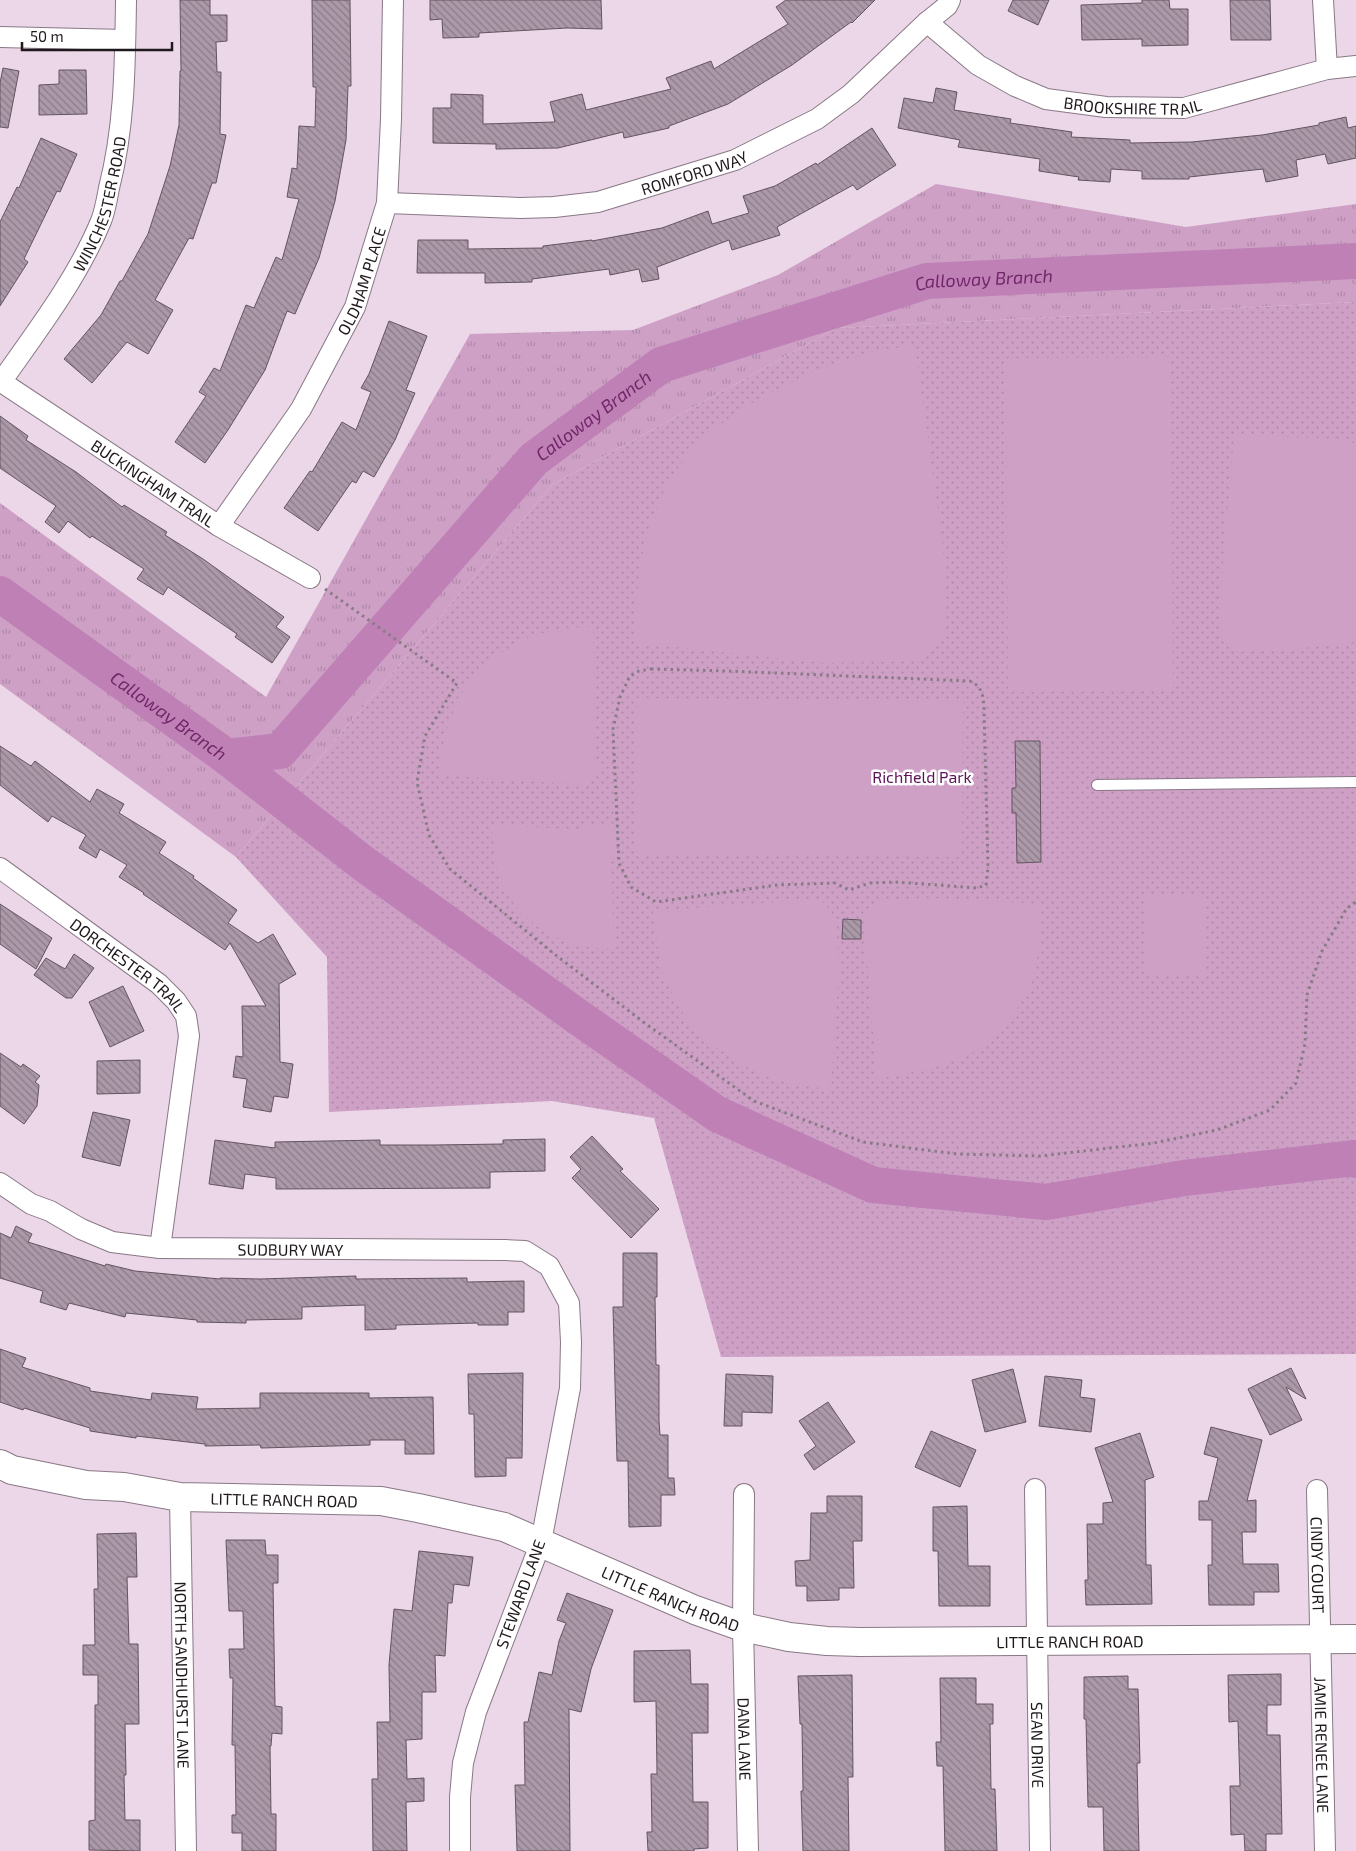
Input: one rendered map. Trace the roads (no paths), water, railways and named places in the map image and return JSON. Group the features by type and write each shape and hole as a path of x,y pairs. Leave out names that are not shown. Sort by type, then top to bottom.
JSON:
{"street":[{"name":"WINCHESTER ROAD","path":"0,381 47,317 75,272 101,220 113,173 122,124 126,0"},
{"name":"OLDHAM PLACE","path":"219,526 301,408 355,306 387,203 391,119 393,0"},
{"name":"ROMFORD WAY","path":"387,203 554,207 598,202 735,160 817,119 851,94 927,22 947,6 950,0"},
{"path":"1323,0 1327,69"},
{"name":"BROOKSHIRE TRAIL","path":"927,22 978,65 1015,86 1046,99 1106,107 1184,108 1327,69 1356,66"},
{"path":"0,37 125,40"},
{"name":"BUCKINGHAM TRAIL","path":"0,381 219,526 310,578"},
{"name":"DORCHESTER TRAIL","path":"0,868 159,984 176,1001 186,1016 189,1036 160,1248"},
{"name":"SUDBURY WAY","path":"0,1183 31,1204 50,1211 81,1229 112,1242 160,1248 525,1251 550,1266 569,1303"},
{"name":"STEWARD LANE","path":"460,1851 460,1798 464,1762 476,1712 541,1542 570,1388 571,1342 569,1303"},
{"name":"LITTLE RANCH ROAD","path":"0,1464 12,1470 86,1485 124,1487 180,1497 381,1501 504,1527 695,1610 742,1627 789,1637 828,1641 1356,1639"},
{"name":"SEAN DRIVE","path":"1035,1488 1040,1851"},
{"name":"CINDY COURT","path":"1317,1490 1321,1639"},
{"name":"DANA LANE","path":"744,1494 742,1627 748,1851"},
{"name":"NORTH SANDHURST LANE","path":"180,1497 186,1851"},
{"name":"JAMIE RENEE LANE","path":"1321,1639 1325,1851"}],"lane":[{"path":"1097,785 1356,782"}],"waterway":[{"name":"Calloway Branch","path":"227,757 280,751 534,459 661,365 927,281 1356,261"},
{"path":"0,594 227,757 364,864 717,1114 873,1185 1046,1202 1184,1178 1355,1158 1356,1160"}],"park label":[{"name":"Richfield Park","path":"922,776"}]}
